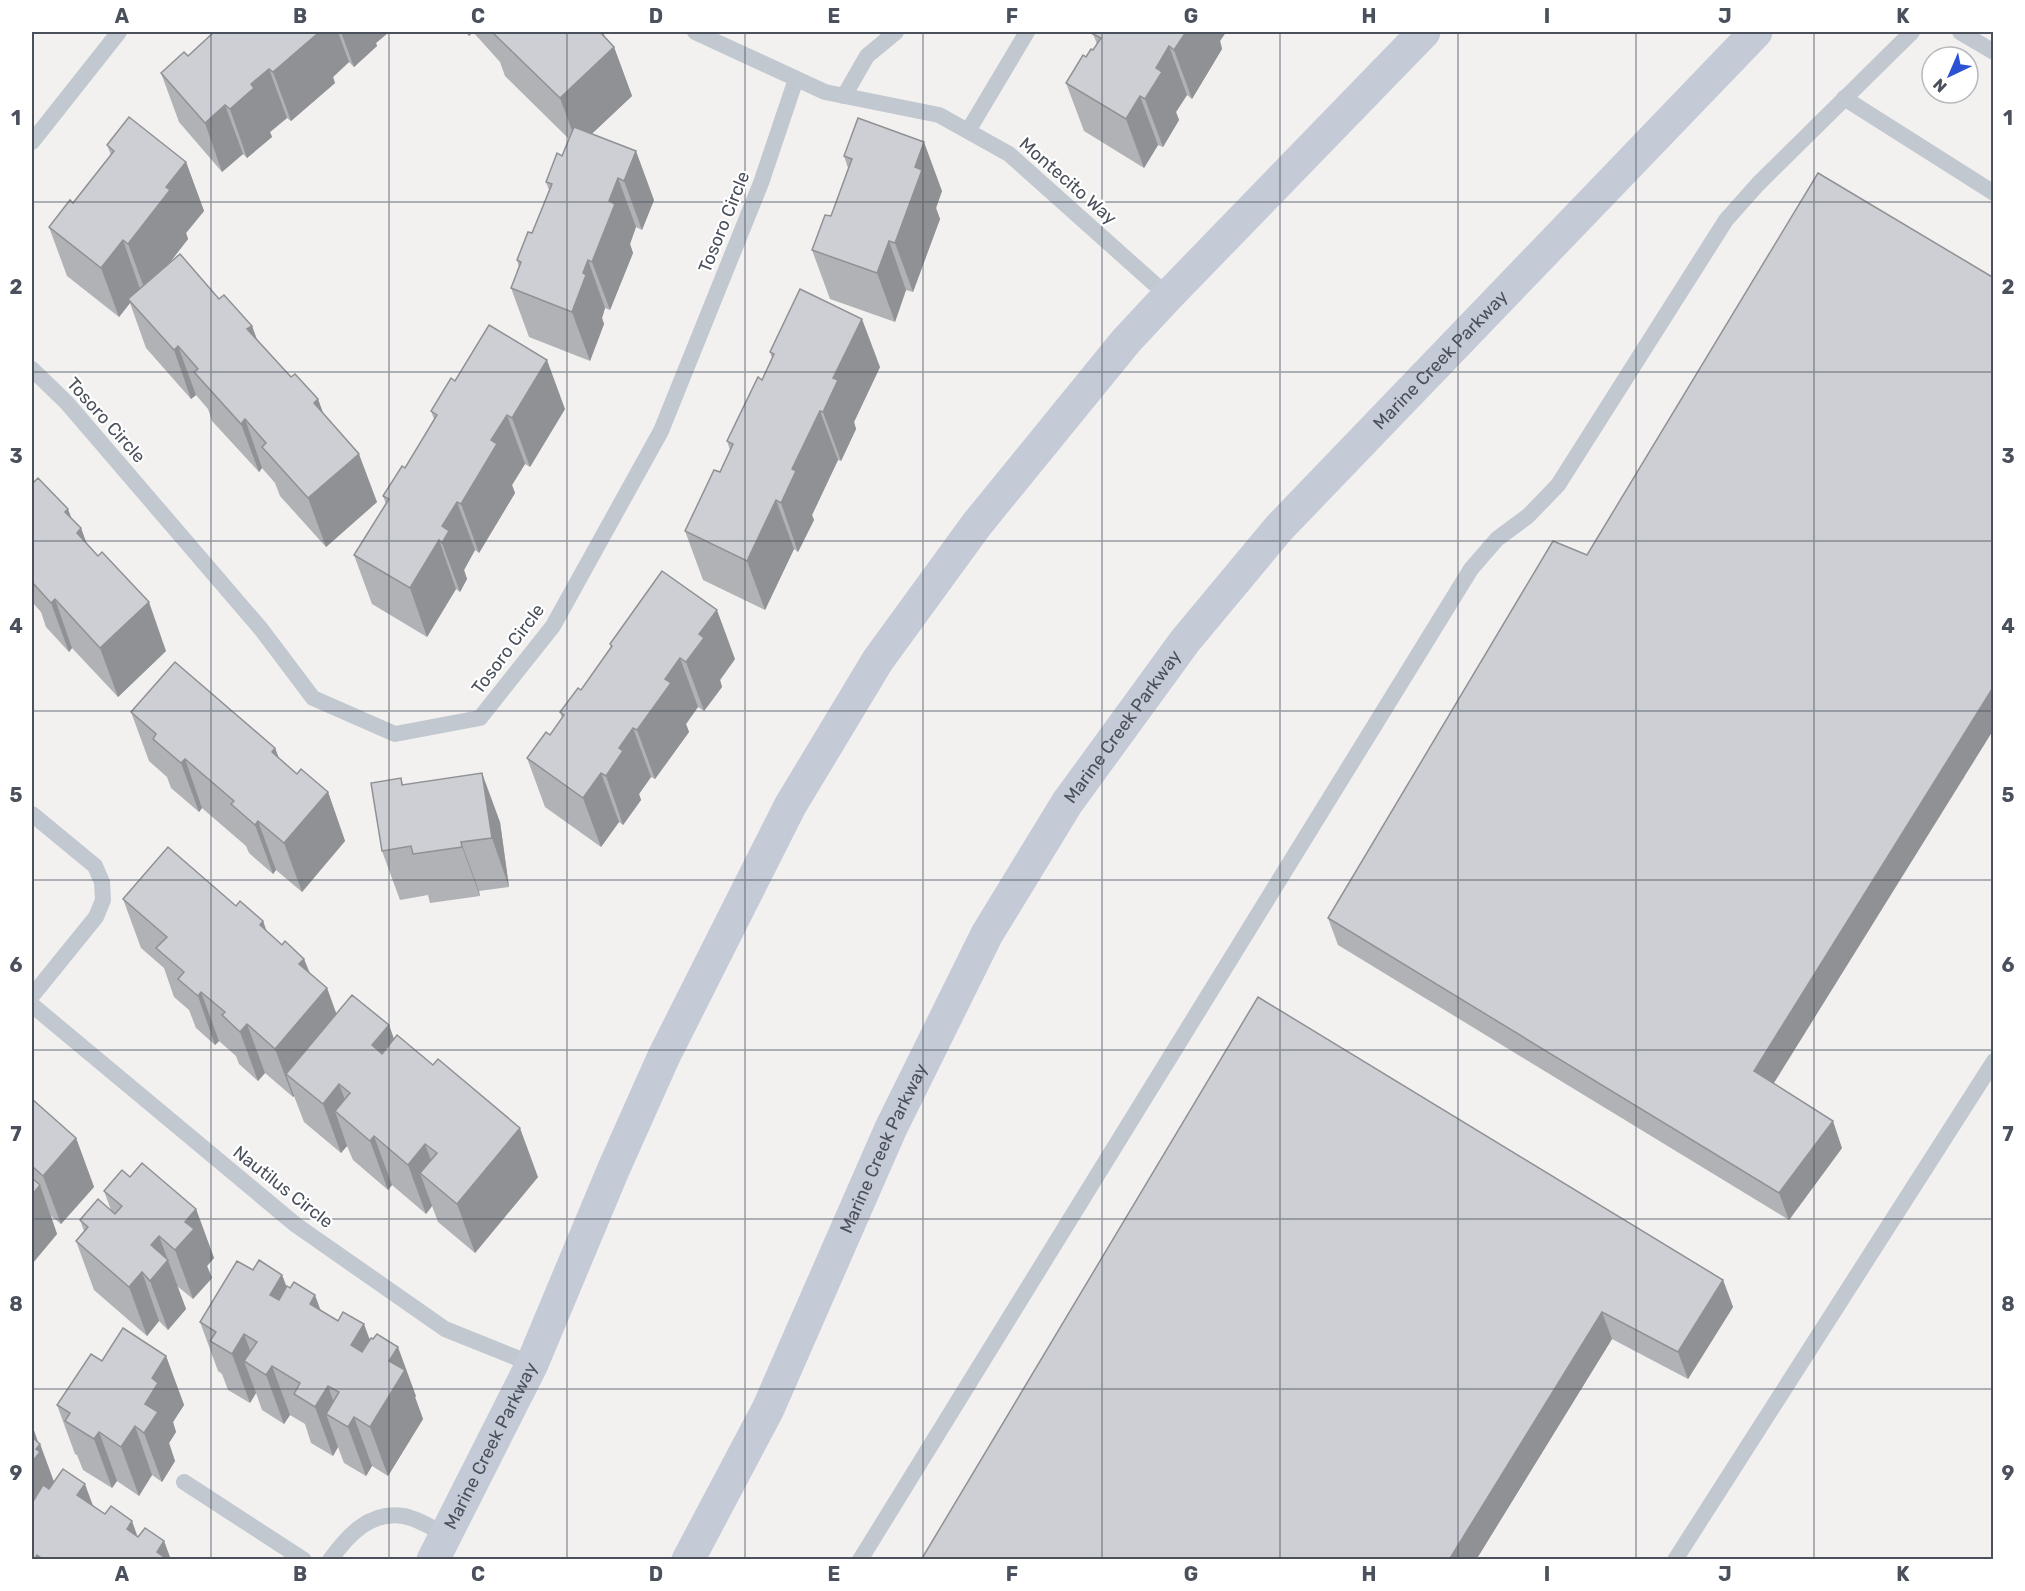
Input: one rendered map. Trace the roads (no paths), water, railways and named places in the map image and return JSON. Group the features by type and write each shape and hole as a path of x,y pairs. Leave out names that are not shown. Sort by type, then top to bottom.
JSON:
{"main road":[{"name":"Marine Creek Parkway","path":"440,1548 532,1364 614,1168 664,1056 790,806 878,660 976,524 1126,341 1424,32"},
{"name":"Marine Creek Parkway","path":"687,1560 768,1409 891,1128 987,934 1067,803 1185,641 1279,528 1756,32"}],"lane":[{"path":"32,142 119,32"},
{"name":"Montecito Way","path":"695,32 825,92 939,115 968,131 1009,154 1168,296"},
{"path":"844,96 867,56 896,32"},
{"path":"968,131 1027,32"},
{"path":"860,1560 1471,569 1497,539 1528,516 1558,485 1726,220 1758,184 1912,32"},
{"path":"1960,32 1994,52"},
{"name":"Tosoro Circle","path":"32,369 67,403 253,620 314,698 395,734 480,718 553,626 661,431 761,183 796,79"},
{"path":"1844,98 1994,194"},
{"path":"32,814 95,866 102,882 103,900 96,917 32,996"},
{"name":"Nautilus Circle","path":"32,1005 296,1225 445,1329 532,1364"},
{"path":"1675,1560 1994,1061"},
{"path":"184,1482 304,1560"},
{"path":"330,1560 346,1538 364,1524 383,1516 405,1516 440,1548"}]}
